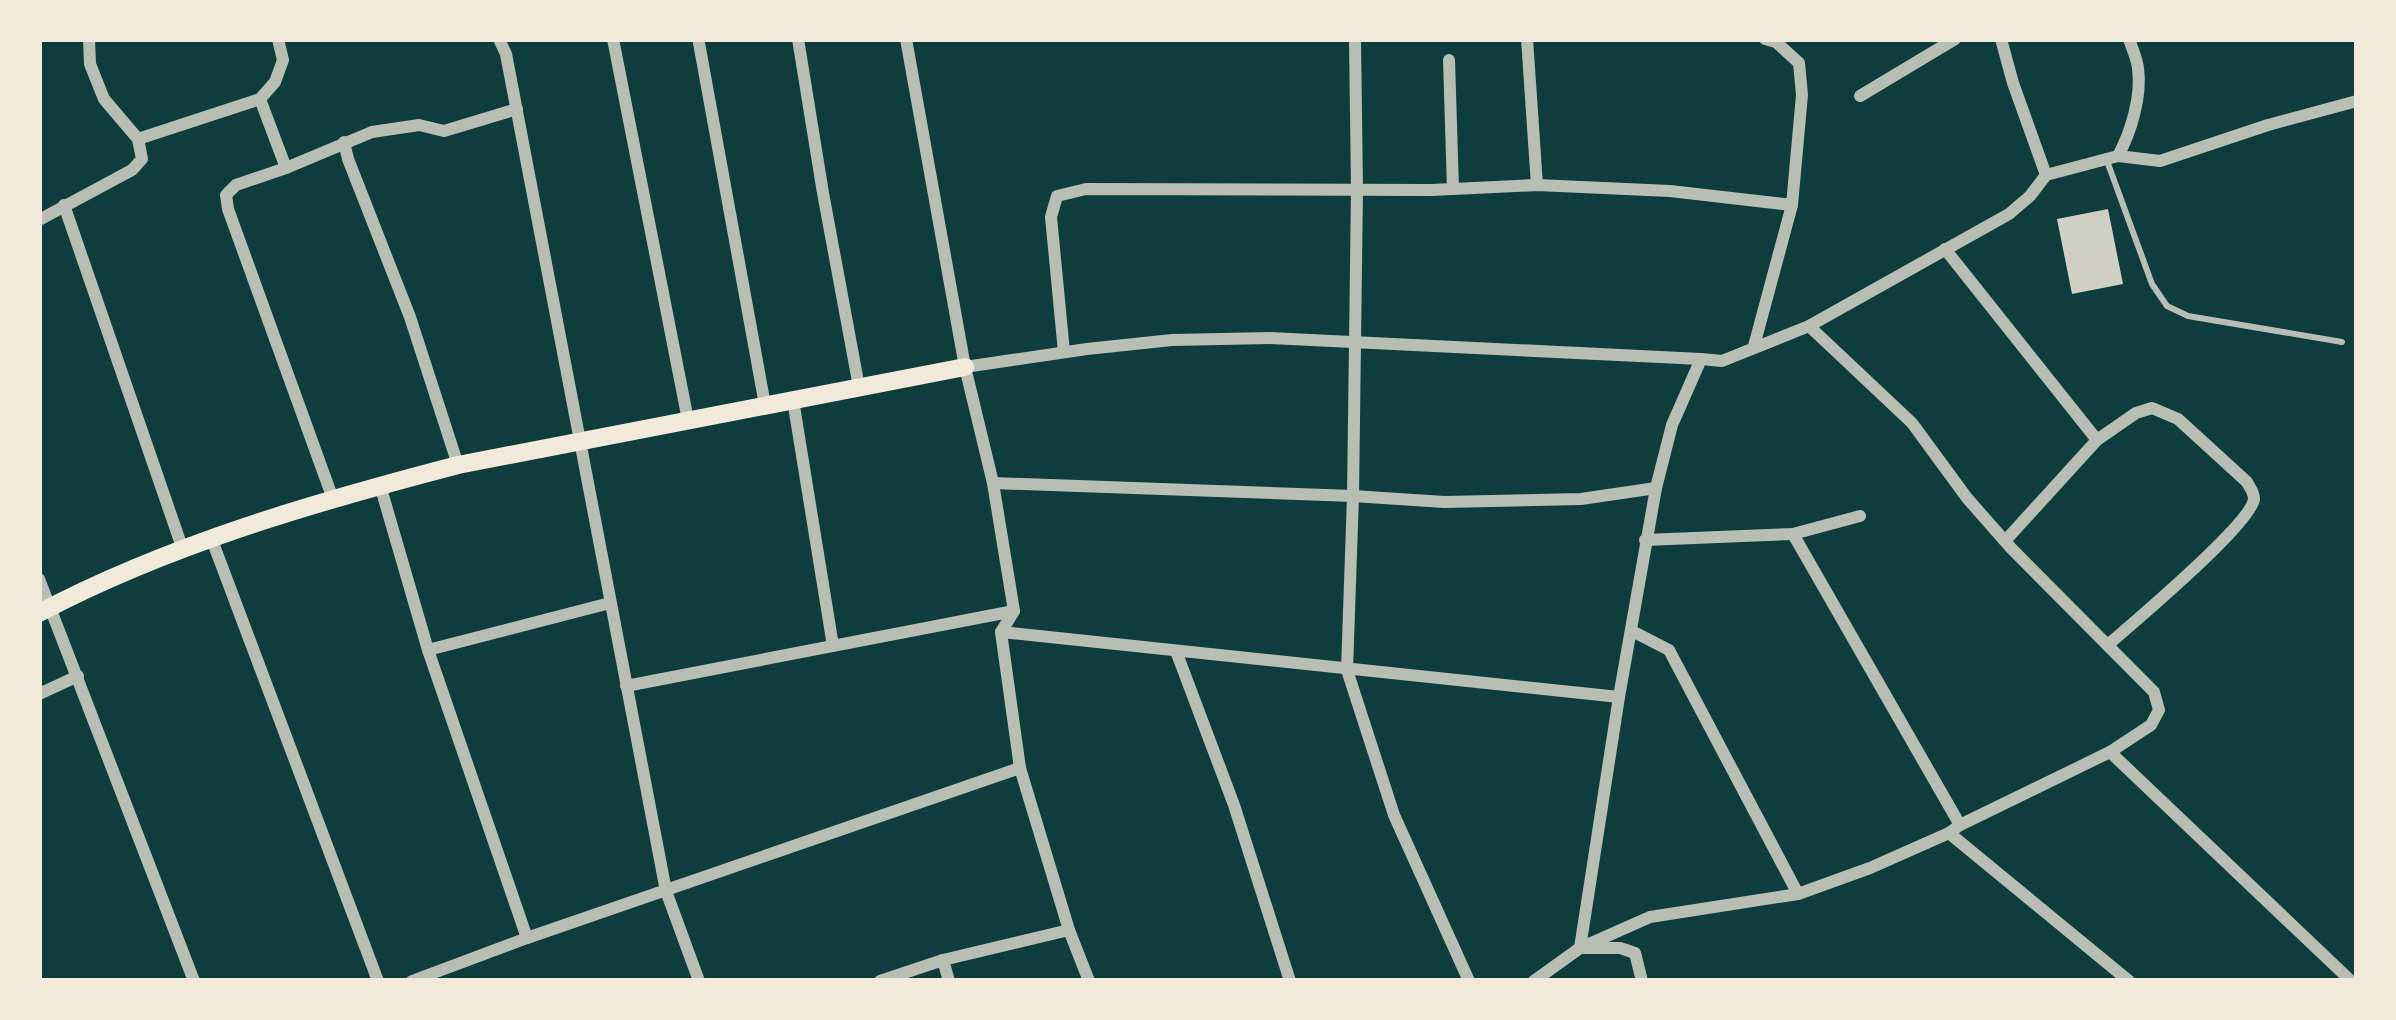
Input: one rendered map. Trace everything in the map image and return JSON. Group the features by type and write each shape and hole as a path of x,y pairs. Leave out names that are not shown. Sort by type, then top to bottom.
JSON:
{"main road":[{"path":"45,610 212,539 380,485 458,465 965,367"}],"street":[{"path":"39,220 132,170 142,159 138,140 104,99 90,64 89,39"},
{"path":"138,140 260,99 284,60 278,39"},
{"path":"500,39 666,891 699,981"},
{"path":"614,39 688,420"},
{"path":"798,39 859,387"},
{"path":"906,39 1014,610 1001,632 1019,768 1089,981"},
{"path":"1355,39 1357,189 1347,670 1394,815 1469,981"},
{"path":"1527,39 1537,185"},
{"path":"1754,346 1792,206 1802,95 1799,63 1776,42 1765,39"},
{"path":"1860,95 1955,39"},
{"path":"2001,39 2046,176"},
{"path":"2112,158 2127,138 2137,96 2138,67 2129,39"},
{"path":"699,43 765,405"},
{"path":"1449,60 1453,189"},
{"path":"260,99 286,168"},
{"path":"965,367 1172,340 1270,338 1722,361 1809,326 2009,214 2046,176 2112,158 2160,160 2357,100"},
{"path":"333,499 227,209 226,195 236,184 372,132 419,124 444,131 517,110"},
{"path":"344,142 410,317 458,465"},
{"path":"1064,352 1051,217 1057,196 1086,189 1537,185 1670,191 1792,206"},
{"path":"64,205 183,550"},
{"path":"1946,249 2097,440"},
{"path":"1534,981 1580,948 1650,916 1798,894 1870,868 2110,752 2151,725 2159,710 2154,692 1966,498 1912,423 1809,326"},
{"path":"1580,948 1645,540 1672,424 1701,359"},
{"path":"793,400 832,646"},
{"path":"2005,541 2097,440 2136,413 2152,408 2178,419 2247,482 2254,502 2243,518 2109,644"},
{"path":"993,483 1444,502 1581,499 1656,488"},
{"path":"380,485 428,650 526,938"},
{"path":"1645,540 1793,534 1860,516"},
{"path":"1793,534 1955,829 2128,981"},
{"path":"212,539 378,981"},
{"path":"39,579 45,610 78,676 194,981"},
{"path":"428,650 610,603"},
{"path":"626,686 1014,610"},
{"path":"1632,631 1669,650 1798,894"},
{"path":"1001,632 1619,697"},
{"path":"1176,651 1234,805 1290,981"},
{"path":"39,694 78,676"},
{"path":"2110,752 2351,981"},
{"path":"412,981 1019,768"},
{"path":"880,981 1070,930"},
{"path":"1580,948 1620,948 1635,953 1642,981"},
{"path":"943,961 949,981"},
{"path":"462,962 468,981"}],"lane":[{"path":"2112,158 2152,284 2167,306 2188,316 2342,342"}],"building":[{"path":"2108,209 2123,284 2072,294 2057,219"}]}
